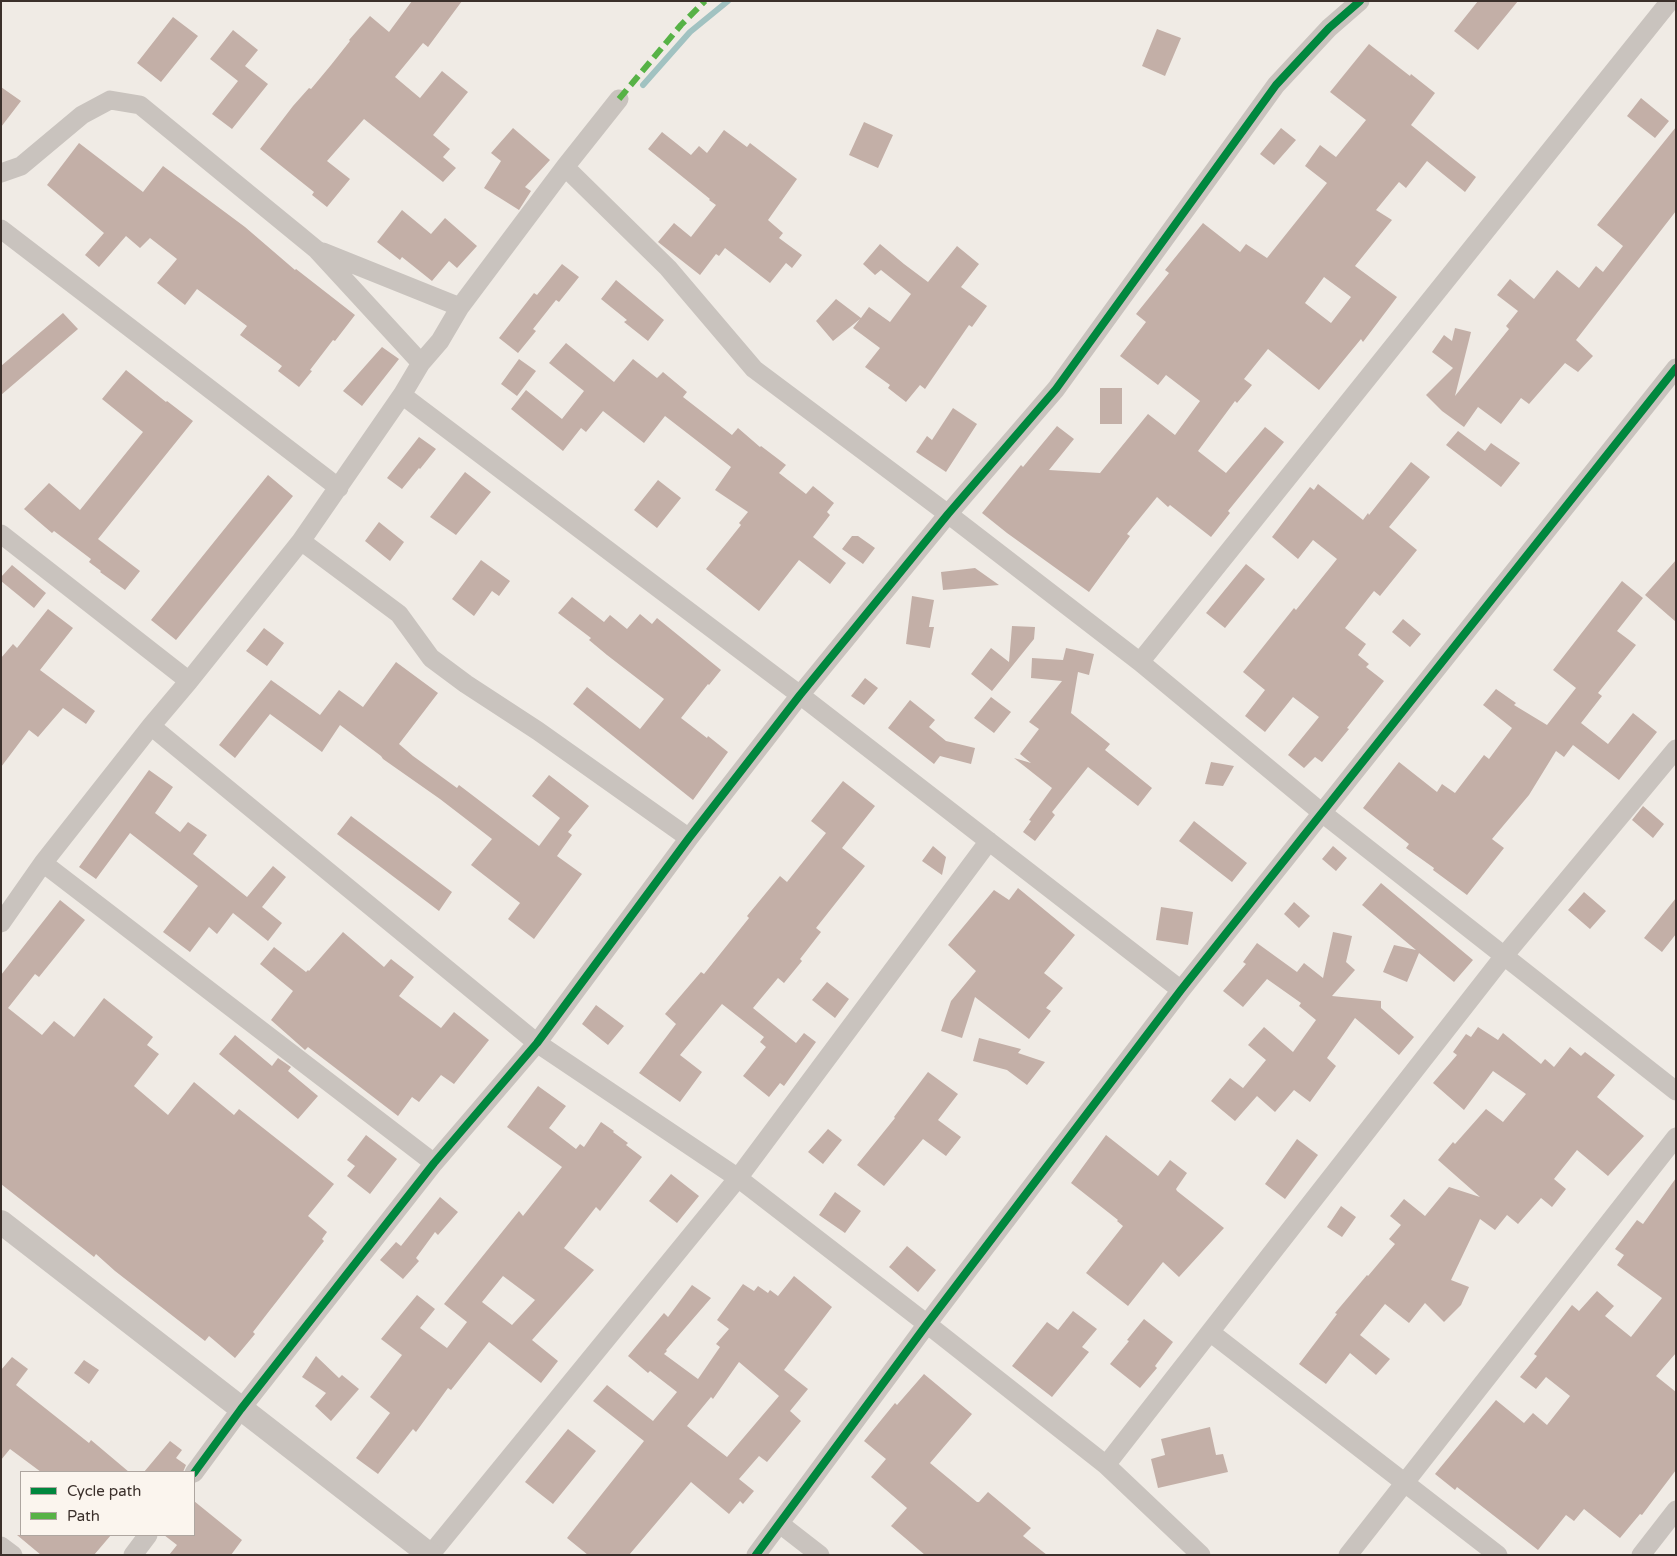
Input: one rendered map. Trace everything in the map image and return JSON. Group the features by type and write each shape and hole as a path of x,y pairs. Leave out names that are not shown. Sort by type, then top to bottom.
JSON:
{"street":[{"path":"195,1472 434,1163 537,1043 688,838 800,695 948,514 1056,389 1276,85 1328,28 1360,1"},
{"path":"1140,662 1670,1"},
{"path":"1,923 43,863 301,541 402,395 421,363 440,341 460,307 565,167 620,99"},
{"path":"1,173 21,166 82,115 110,100 140,105 317,250 421,363"},
{"path":"565,167 668,268 754,369 948,514 1140,662 1321,812 1676,1092"},
{"path":"1,229 339,488"},
{"path":"317,250 460,307"},
{"path":"756,1555 927,1324 1181,990 1676,368"},
{"path":"402,395 800,695 1181,990"},
{"path":"2,536 189,681"},
{"path":"301,541 399,614 432,658 466,684 538,731 688,838"},
{"path":"151,726 537,1043 738,1178 1106,1465 1201,1555"},
{"path":"1106,1465 1504,956 1676,749"},
{"path":"1,1222 430,1555 738,1178 989,842"},
{"path":"43,863 434,1163"},
{"path":"1348,1555 1676,1137"},
{"path":"1210,1332 1498,1555"},
{"path":"1641,1555 1676,1510"},
{"path":"780,1524 820,1555"},
{"path":"133,1555 147,1536"},
{"path":"1,1546 12,1555"}],"building":[{"path":"412,1 462,1 428,47 423,43 395,77 420,98 442,71 468,92 433,135 450,149 443,157 456,168 443,182 364,119 327,161 350,179 327,207 312,195 314,192 260,149 293,106 309,88 311,89 370,16 389,32"},
{"path":"1478,1 1518,1 1478,50 1454,31"},
{"path":"173,17 198,36 161,82 137,63"},
{"path":"1157,29 1181,38 1165,76 1142,66"},
{"path":"233,30 258,50 245,66 268,84 232,129 212,114 238,81 210,59"},
{"path":"1369,44 1435,93 1411,125 1476,177 1465,192 1427,161 1406,188 1399,182 1376,210 1392,220 1355,266 1397,297 1363,342 1361,339 1319,390 1268,349 1244,379 1252,385 1237,403 1235,401 1198,451 1226,473 1265,427 1284,442 1228,511 1230,513 1211,537 1157,497 1127,534 1130,536 1089,592 982,513 1021,465 1023,467 1057,426 1074,439 1049,470 1100,473 1148,414 1175,435 1200,401 1166,375 1158,385 1120,356 1146,322 1136,314 1169,273 1165,270 1203,223 1240,252 1246,244 1267,258 1327,183 1305,166 1320,145 1336,157 1366,120 1330,92","holes":["1324,277 1351,297 1331,323 1305,303"]},
{"path":"1,87 21,101 1,127"},
{"path":"1641,98 1669,121 1655,138 1627,116"},
{"path":"864,122 893,135 878,168 849,155"},
{"path":"1676,127 1676,211 1576,340 1593,356 1578,372 1565,363 1529,404 1521,398 1501,424 1478,407 1464,427 1442,411 1426,395 1453,368 1432,352 1444,335 1452,341 1455,328 1471,332 1455,396 1509,329 1506,326 1518,311 1497,295 1510,279 1534,299 1557,270 1579,288 1596,266 1603,272 1623,246 1597,225"},
{"path":"513,128 550,160 525,187 531,191 519,210 484,188 501,161 491,153"},
{"path":"1281,128 1296,140 1274,165 1260,154"},
{"path":"724,130 747,147 750,143 797,179 768,220 783,233 779,238 802,255 792,268 786,263 770,283 725,248 719,256 716,254 700,275 658,242 674,223 691,237 716,205 648,149 662,132 691,155 699,146 707,153"},
{"path":"79,143 143,192 163,166 245,227 295,270 355,315 335,341 333,340 299,387 278,371 282,366 240,335 247,326 197,289 185,305 157,283 177,259 150,238 140,248 126,236 99,267 85,255 104,233 47,185"},
{"path":"402,210 431,234 445,218 477,246 457,268 449,261 432,281 402,257 400,260 377,242"},
{"path":"880,244 928,282 957,246 979,264 961,287 987,306 972,327 969,325 925,389 920,385 906,402 888,388 890,385 865,367 880,348 853,328 860,319 833,341 816,321 836,299 861,318 869,307 890,322 911,294 881,270 875,275 863,264"},
{"path":"562,264 579,277 559,302 556,300 533,329 536,331 518,353 499,338 534,293 537,295"},
{"path":"616,280 664,320 648,341 624,322 627,320 601,299"},
{"path":"63,313 78,329 1,395 1,366"},
{"path":"566,343 614,382 633,359 657,378 663,372 687,392 683,397 732,435 738,428 760,447 786,465 779,473 806,494 813,486 834,503 827,512 830,515 813,537 846,563 830,584 799,560 759,611 706,569 741,525 739,523 748,512 715,490 731,467 665,416 644,443 603,411 586,432 581,428 563,451 511,409 526,390 562,419 584,391 549,363"},
{"path":"382,347 399,359 362,406 343,391"},
{"path":"519,359 536,371 517,396 501,384"},
{"path":"126,370 193,421 98,539 140,571 125,590 89,562 91,559 54,531 52,533 24,509 49,483 80,510 143,432 102,399"},
{"path":"1100,388 1122,388 1122,424 1100,424"},
{"path":"953,408 977,424 946,472 916,452 927,436 932,440"},
{"path":"1458,431 1485,451 1491,443 1520,463 1501,487 1446,445"},
{"path":"419,437 436,449 402,489 387,478"},
{"path":"1411,462 1430,477 1389,527 1417,550 1380,596 1374,591 1345,628 1366,644 1358,655 1369,664 1366,667 1384,681 1322,762 1315,757 1304,768 1288,755 1319,717 1293,697 1265,732 1245,716 1265,690 1243,672 1294,608 1296,610 1337,559 1313,540 1298,559 1272,537 1310,487 1314,490 1318,484 1363,520"},
{"path":"465,472 491,492 456,535 430,517"},
{"path":"268,475 293,496 176,640 151,620"},
{"path":"658,480 681,498 657,528 634,510"},
{"path":"379,522 404,542 390,561 365,541"},
{"path":"852,536 858,536 875,548 863,564 842,549"},
{"path":"481,560 510,581 499,596 492,591 474,616 452,599"},
{"path":"1676,560 1676,622 1645,595"},
{"path":"1246,564 1265,579 1225,628 1206,613"},
{"path":"12,565 46,593 34,608 1,581 1,577"},
{"path":"975,568 999,585 943,590 941,572"},
{"path":"1622,581 1643,598 1617,631 1636,645 1598,693 1602,696 1581,723 1608,744 1633,713 1657,732 1619,780 1573,745 1564,757 1556,751 1529,795 1492,839 1504,848 1467,895 1406,848 1409,844 1363,808 1399,762 1437,792 1442,784 1455,793 1484,755 1489,759 1512,728 1483,705 1496,689 1516,703 1514,705 1547,725 1576,688 1553,670"},
{"path":"912,596 934,600 929,627 934,627 930,648 906,644"},
{"path":"572,597 604,622 610,615 627,629 640,614 652,624 657,618 721,670 681,718 728,752 693,800 573,704 587,687 640,729 664,699 607,655 589,640 591,638 558,613"},
{"path":"48,609 73,628 40,670 95,711 86,724 63,708 38,737 29,730 1,767 1,658 13,644 17,648"},
{"path":"1403,619 1421,634 1410,647 1392,632"},
{"path":"1012,626 1035,627 1034,639 992,691 971,674 991,648 1009,662"},
{"path":"264,628 284,643 267,666 246,651"},
{"path":"1066,648 1094,654 1089,675 1078,672 1071,713 1110,744 1105,750 1152,788 1138,806 1088,767 1052,812 1055,815 1035,841 1023,832 1031,821 1029,820 1052,788 1014,758 1031,763 1020,754 1039,729 1029,722 1062,681 1031,678 1032,658 1063,660"},
{"path":"396,662 438,693 399,744 413,756 457,788 459,785 539,846 560,818 532,796 549,775 589,806 568,832 572,835 557,856 582,874 534,939 508,919 520,903 471,865 492,839 340,725 322,752 270,714 235,758 219,745 271,680 320,715 339,690 363,707"},
{"path":"865,678 878,688 864,705 851,696"},
{"path":"991,697 1011,712 994,733 974,718"},
{"path":"910,700 935,720 929,727 946,741 975,748 971,764 940,756 934,764 888,728"},
{"path":"1211,762 1234,766 1223,786 1205,784"},
{"path":"149,770 173,787 155,813 180,832 188,822 207,835 193,854 247,897 273,866 286,877 262,907 282,923 268,941 233,913 217,934 209,927 190,952 163,932 198,886 130,833 96,879 79,867"},
{"path":"843,781 875,806 842,848 865,866 816,928 821,932 800,959 802,961 784,983 778,978 753,1008 796,1043 804,1033 816,1042 784,1086 780,1083 769,1097 743,1076 766,1047 760,1042 764,1037 722,1004 680,1055 702,1072 680,1102 639,1073 676,1024 665,1014 701,972 704,974 749,918 747,916 780,876 787,882 826,833 811,821"},
{"path":"1643,806 1664,824 1653,838 1632,820"},
{"path":"351,816 452,892 439,911 337,834"},
{"path":"1194,821 1247,863 1232,882 1179,841"},
{"path":"933,846 946,857 942,875 922,861"},
{"path":"1333,846 1347,858 1336,871 1322,859"},
{"path":"1381,883 1473,960 1454,982 1419,953 1407,982 1383,972 1394,945 1416,950 1362,905"},
{"path":"1018,888 1075,935 1044,973 1063,988 1046,1008 1051,1011 1029,1039 975,997 962,1038 941,1031 951,1001 976,971 948,945 994,890 1009,900"},
{"path":"1584,892 1606,911 1590,929 1568,910"},
{"path":"1676,898 1676,934 1662,952 1644,938"},
{"path":"60,900 85,920 39,977 35,974 8,1008 42,1035 54,1021 74,1037 104,998 153,1037 147,1045 159,1054 134,1086 168,1115 194,1082 234,1115 239,1109 334,1184 308,1216 327,1232 322,1239 324,1241 235,1358 209,1336 205,1341 96,1254 94,1257 1,1184 1,975"},
{"path":"1294,902 1310,916 1299,928 1284,914"},
{"path":"1161,907 1193,912 1188,945 1156,940"},
{"path":"343,932 384,967 391,959 414,977 399,996 441,1028 454,1012 489,1040 454,1084 441,1075 419,1102 412,1097 398,1116 308,1047 305,1050 271,1020 293,991 260,964 274,947 306,972 309,971"},
{"path":"1333,932 1352,936 1346,962 1355,970 1332,996 1381,1001 1381,1008 1414,1037 1399,1055 1355,1018 1327,1058 1336,1066 1310,1102 1294,1090 1275,1112 1257,1096 1235,1121 1211,1101 1230,1078 1243,1088 1266,1060 1248,1045 1264,1027 1293,1052 1316,1020 1299,1006 1301,1003 1267,979 1243,1007 1223,991 1246,964 1243,962 1257,943 1297,972 1304,963 1323,978"},
{"path":"827,982 849,999 835,1018 812,1000"},
{"path":"596,1005 624,1026 608,1045 582,1024"},
{"path":"1478,1027 1498,1040 1503,1033 1541,1064 1545,1059 1554,1067 1570,1047 1581,1056 1585,1052 1615,1075 1597,1097 1644,1136 1608,1176 1577,1150 1554,1179 1566,1189 1552,1207 1541,1198 1518,1224 1507,1215 1495,1230 1480,1219 1451,1280 1469,1287 1461,1305 1444,1322 1425,1303 1409,1323 1385,1304 1360,1335 1390,1359 1376,1375 1350,1353 1326,1384 1299,1364 1337,1314 1335,1313 1395,1244 1389,1239 1401,1225 1390,1216 1404,1199 1425,1216 1449,1187 1480,1197 1438,1160 1486,1109 1503,1122 1526,1094 1493,1071 1464,1110 1433,1083 1457,1055 1453,1052 1466,1034 1471,1037"},
{"path":"235,1035 272,1066 278,1058 291,1067 288,1071 318,1096 298,1119 219,1054"},
{"path":"979,1038 1021,1049 1018,1053 1045,1062 1027,1085 1007,1070 973,1061"},
{"path":"928,1072 958,1094 938,1120 961,1137 946,1156 923,1139 884,1186 857,1165 895,1118"},
{"path":"538,1086 566,1106 549,1128 576,1149 580,1144 584,1147 601,1122 614,1131 628,1143 626,1145 642,1157 600,1211 596,1207 564,1248 594,1270 532,1340 558,1361 541,1383 489,1342 451,1390 448,1388 416,1432 413,1429 378,1474 356,1458 390,1413 370,1397 402,1355 381,1339 417,1295 435,1309 420,1328 447,1348 467,1322 444,1304 519,1211 523,1216 562,1167 507,1127","holes":["503,1276 535,1300 512,1325 482,1302"]},
{"path":"828,1129 842,1140 823,1164 808,1152"},
{"path":"366,1135 397,1159 370,1194 347,1176 355,1166 347,1160"},
{"path":"1106,1135 1158,1176 1170,1160 1187,1173 1176,1189 1177,1191 1224,1228 1179,1277 1163,1262 1128,1306 1086,1273 1123,1226 1071,1183"},
{"path":"1297,1139 1318,1155 1285,1199 1265,1184"},
{"path":"671,1174 699,1196 677,1223 649,1201"},
{"path":"1676,1178 1676,1353 1656,1376 1676,1392 1676,1470 1642,1515 1640,1514 1620,1538 1584,1509 1574,1521 1566,1515 1538,1550 1457,1487 1455,1490 1435,1474 1496,1400 1524,1423 1533,1413 1547,1425 1570,1396 1546,1377 1536,1389 1520,1377 1537,1356 1534,1354 1572,1305 1579,1311 1597,1291 1614,1306 1605,1316 1631,1337 1662,1298 1617,1265 1624,1255 1615,1249 1637,1220 1643,1224"},
{"path":"835,1192 861,1211 845,1233 819,1215"},
{"path":"440,1197 458,1212 438,1235 435,1232 416,1258 419,1261 403,1279 380,1260 396,1242 401,1246"},
{"path":"1341,1206 1356,1217 1342,1237 1327,1227"},
{"path":"907,1246 936,1270 918,1292 889,1267"},
{"path":"794,1276 832,1307 784,1370 808,1389 790,1411 801,1421 767,1462 759,1456 739,1479 754,1491 743,1504 740,1501 729,1514 691,1482 629,1555 588,1555 567,1538 644,1441 593,1401 607,1385 653,1421 677,1392 650,1371 648,1373 628,1356 664,1313 668,1317 692,1285 711,1298 664,1354 698,1379 720,1347 716,1344 729,1329 717,1320 743,1284 754,1291 758,1286 768,1293 770,1290 778,1296","holes":["739,1362 779,1396 727,1457 687,1426 711,1397 713,1399"]},
{"path":"1073,1311 1097,1329 1082,1347 1089,1352 1052,1397 1012,1366 1047,1322 1058,1330"},
{"path":"1144,1319 1173,1342 1155,1366 1157,1368 1140,1388 1110,1364"},
{"path":"316,1356 339,1378 342,1375 359,1389 331,1421 315,1406 326,1393 302,1377"},
{"path":"12,1357 28,1369 16,1385 89,1443 91,1440 128,1471 40,1471 10,1449 1,1460 1,1370"},
{"path":"84,1360 99,1370 89,1384 74,1373"},
{"path":"924,1374 972,1414 930,1463 977,1502 988,1492 1031,1528 1023,1536 1047,1555 925,1555 891,1526 907,1508 871,1477 886,1459 864,1441 895,1403 897,1405"},
{"path":"1210,1427 1216,1455 1223,1454 1228,1472 1158,1488 1151,1459 1165,1455 1161,1439"},
{"path":"568,1429 596,1451 553,1504 525,1482"},
{"path":"170,1441 182,1450 176,1458 186,1465 183,1471 145,1471"},
{"path":"195,1502 242,1540 231,1555 169,1555 177,1545 165,1536 195,1536"},
{"path":"17,1535 110,1536 94,1555 41,1555"}],"waterway":[{"path":"643,85 690,32 728,1"}],"marked path":[{"path":"619,99 681,25 705,1"}],"cycle path":[{"path":"195,1472 241,1409 434,1163 537,1043 689,838 800,695 948,514 1056,389 1276,85 1329,28 1360,1"},
{"path":"756,1555 927,1324 1181,990 1676,368"}]}
